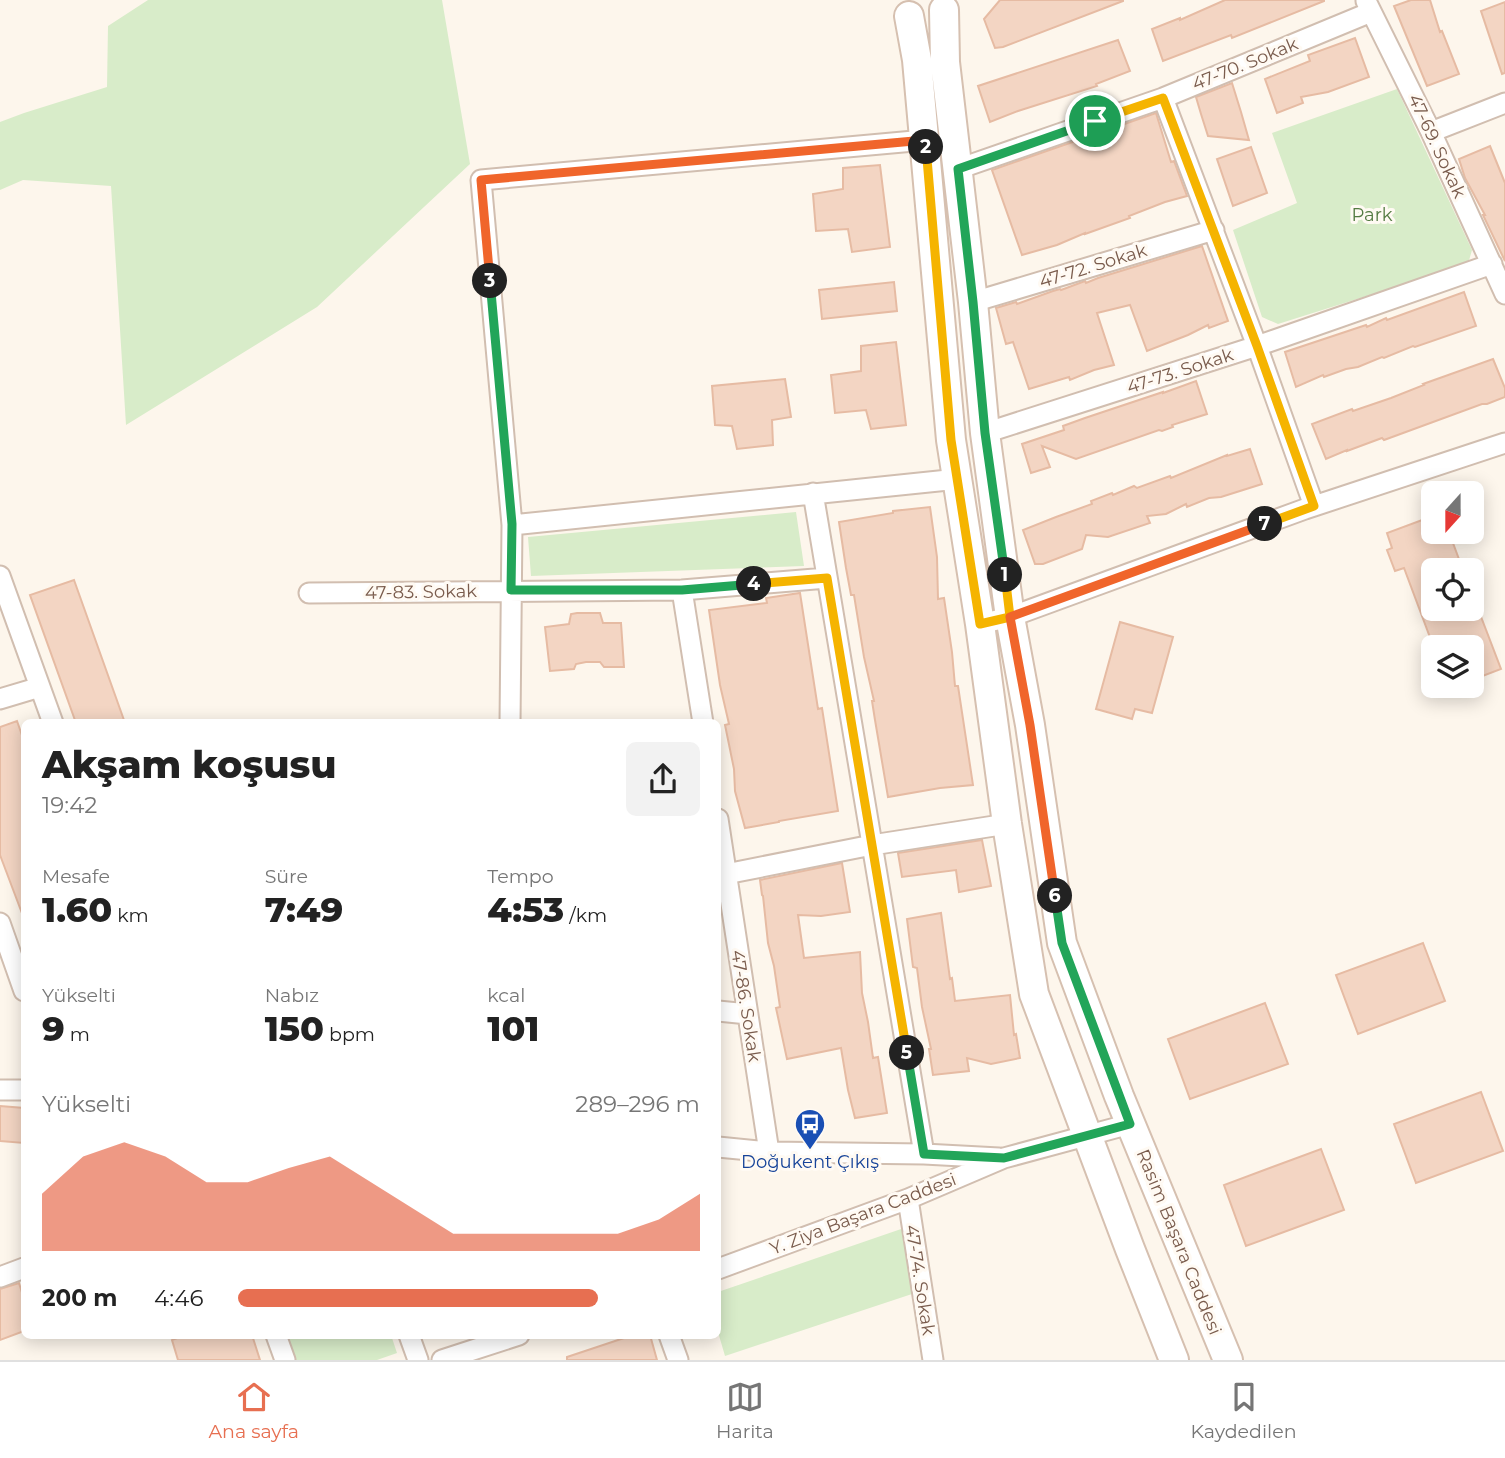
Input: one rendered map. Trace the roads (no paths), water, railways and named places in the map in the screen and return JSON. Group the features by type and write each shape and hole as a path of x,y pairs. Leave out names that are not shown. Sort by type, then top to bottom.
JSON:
{"street":[{"path":"900,8 920,19 929,18 950,4"},
{"name":"Rasim Başara Caddesi","path":"950,4 945,62 973,302 985,433 1010,617 1030,725 1062,943 1130,1124 1228,1360"},
{"name":"47-70. Sokak","path":"958,169 1163,98 1368,6"},
{"name":"47-69. Sokak","path":"1368,6 1431,132 1505,294"},
{"path":"900,8 917,60 951,440 1034,995 1174,1360"},
{"path":"1163,98 1314,506"},
{"path":"1431,132 1505,103"},
{"path":"510,719 512,524 481,180 925,140"},
{"name":"47-72. Sokak","path":"973,302 1213,230"},
{"name":"47-73. Sokak","path":"985,433 1257,346 1492,264"},
{"path":"980,624 1010,617 1314,506 1505,443"},
{"path":"512,524 958,479"},
{"path":"813,493 924,1154"},
{"path":"0,576 52,719"},
{"name":"47-83. Sokak","path":"309,593 682,590 827,578"},
{"path":"682,590 702,719"},
{"path":"0,699 40,687"},
{"path":"726,874 872,845 1007,824"},
{"name":"47-86. Sokak","path":"721,840 769,1152"},
{"path":"0,923 21,982"},
{"path":"721,1011 748,1014"},
{"path":"0,1090 21,1090"},
{"name":"Y. Ziya Başara Caddesi","path":"721,1268 908,1199 1004,1158 1130,1124"},
{"path":"721,1147 769,1152 1004,1158"},
{"name":"47-74. Sokak","path":"908,1199 933,1360"},
{"path":"0,1277 21,1269"},
{"path":"277,1339 285,1360"},
{"path":"410,1339 418,1360"},
{"path":"442,1360 507,1339"},
{"path":"670,1339 678,1360"}],"place":[{"name":"Doğukent Çıkış","path":"810,1151"}],"park label":[{"name":"Park","path":"1372,215"}]}
